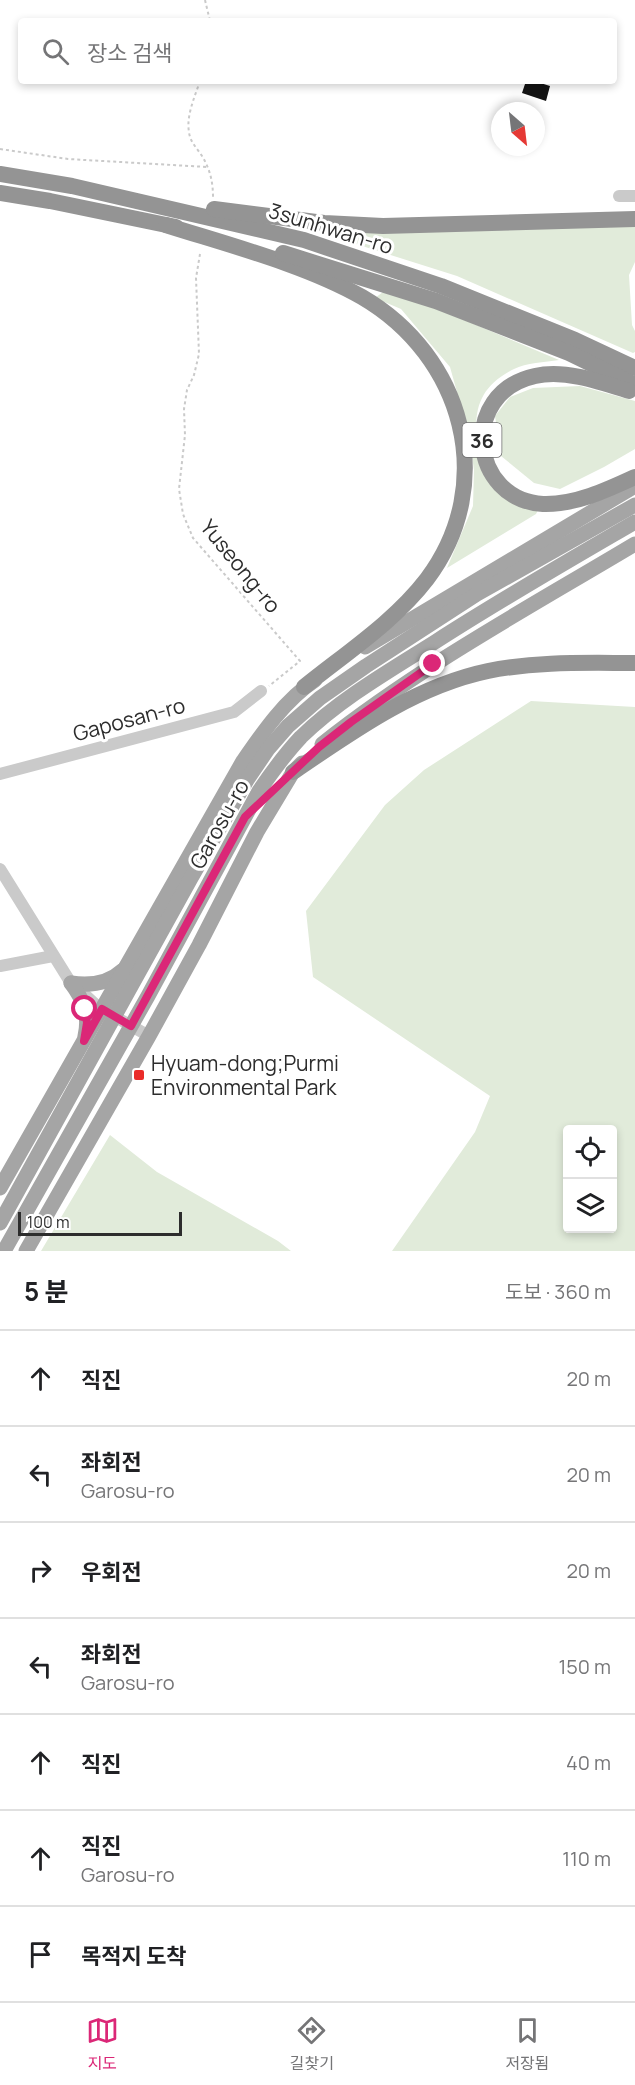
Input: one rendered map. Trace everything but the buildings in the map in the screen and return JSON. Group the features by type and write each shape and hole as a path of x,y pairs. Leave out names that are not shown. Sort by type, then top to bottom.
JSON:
{"highway":[{"name":"3sunhwan-ro","path":"0,174 72,186 304,240 441,286 575,340 635,368"},
{"name":"3sunhwan-ro","path":"0,194 50,201 166,225 296,256 436,301 569,353 635,385"},
{"path":"125,198 324,223 364,225 410,226 635,219"},
{"path":"166,225 326,279 381,309 408,333 431,361 449,394 457,415 464,447 464,493 456,528 442,555 429,576 403,606 304,687"},
{"name":"36","path":"635,393 577,377 556,374 535,376 516,383 499,397 485,416 481,432 485,458 494,476 512,493 533,502 551,504 579,500 635,477"},
{"path":"293,772 377,717 464,677 545,663 635,663"}],"main road":[{"name":"Garosu-ro","path":"0,1188 84,1041 109,1013 127,966 243,761 280,712 304,687 386,633 635,486"},
{"name":"Garosu-ro","path":"0,1223 109,1013 247,780 268,749 288,726 320,698 477,594 635,505"},
{"name":"Garosu-ro","path":"4,1251 131,1026 259,791 282,759 327,714 374,681 485,609 635,522"},
{"name":"Garosu-ro","path":"26,1251 200,945 238,868 293,772 319,747 351,722 433,664 635,544"},
{"path":"238,868 245,817 293,772"},
{"name":"Garosu-ro","path":"127,966 191,878"},
{"path":"71,983 90,984 104,981 127,966"},
{"path":"71,983 85,1009 87,1023 84,1041"}],"street":[{"path":"619,196 635,196"},
{"name":"Gaposan-ro","path":"0,774 234,712 261,691"},
{"path":"0,869 71,983 109,1013 149,1036"},
{"path":"0,966 53,956"}],"path":[{"path":"205,0 209,18"},
{"path":"199,84 188,131 213,181 213,197"},
{"path":"0,149 68,159 207,167"},
{"name":"Yuseong-ro","path":"200,254 196,278 199,354 194,375 187,390 184,409 185,435 179,489 183,514 193,538 300,661 261,691"}],"green space":[{"path":"635,226 635,262 629,275 632,325 635,331 635,352 633,353 457,276 340,239 350,231"},
{"path":"383,292 436,308 559,360 519,367 498,379 487,390 480,402 477,416 478,445 487,477 539,508 536,514 447,568 473,506 474,470 469,435 450,367 401,309 375,298"},
{"path":"580,386 635,401 635,449 560,489 534,483 501,456 495,416 510,397 533,388"},
{"path":"531,701 635,707 635,1251 392,1251 475,1132 490,1096 313,977 306,911 385,805 424,770"},
{"path":"110,1135 157,1172 278,1241 291,1251 41,1251"}],"place":[{"name":"Hyuam-dong;Purmi Environmental Park","path":"139,1075"}],"route":[{"path":"85,1009 87,1023 84,1041 102,1009 131,1026 230,849 245,817 319,747 433,664"}]}
